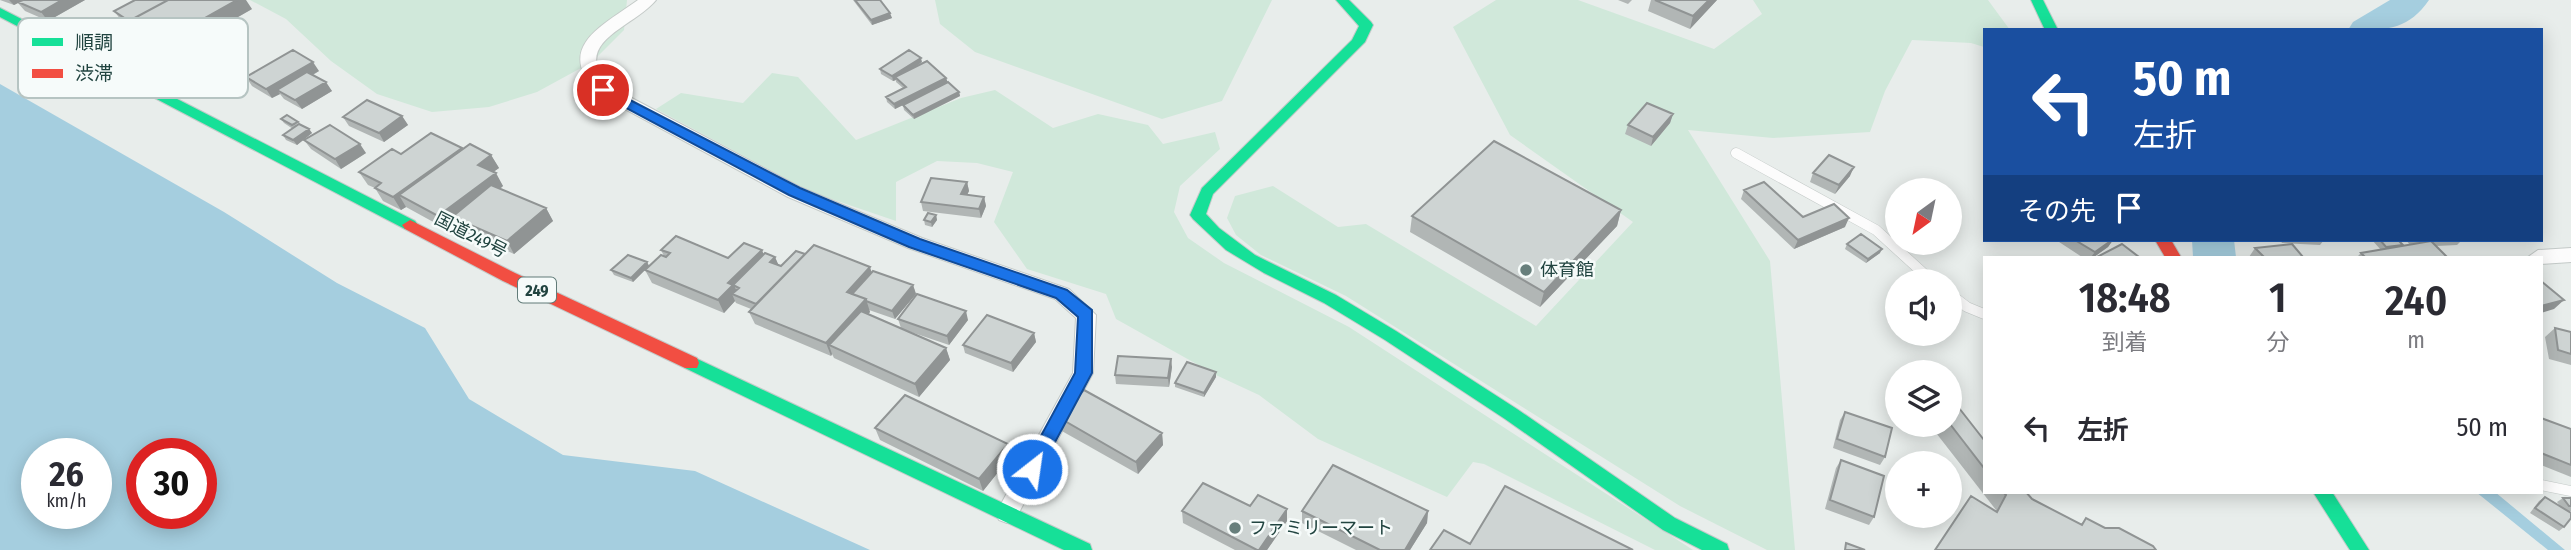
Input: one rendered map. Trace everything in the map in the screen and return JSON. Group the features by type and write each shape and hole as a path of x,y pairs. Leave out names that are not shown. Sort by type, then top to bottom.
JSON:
{"main road":[{"path":"1342,0 1366,25 1358,42 1207,192 1198,215 1211,236 1233,251 1345,306 1436,364 1669,524 1720,550"},
{"path":"2037,0 2051,28"},
{"name":"国道249号","path":"0,12 18,21"},
{"name":"国道249号","path":"165,98 509,277 1083,550"},
{"path":"2323,494 2360,550"}],"street":[{"path":"648,0 597,37 587,59 589,72 603,90 794,192 915,243 1062,294 1086,315 1083,373 1007,513"},
{"path":"2543,257 2571,255"}],"lane":[{"path":"1736,153 1876,230 1919,269"},
{"path":"1962,303 1983,314"},
{"path":"2543,485 2571,491"}],"green space":[{"path":"250,0 627,0 624,30 592,62 537,92 489,107 432,112 377,94 331,61 286,19"},
{"path":"935,0 1272,0 1222,101 1162,119 975,52 940,24"},
{"path":"1496,0 1578,0 1714,49 1762,14 1753,0 1988,0 2009,28 1983,28 1983,47 1971,43 1912,40 1885,91 1870,132 1773,138 1688,130 1770,261 1795,550 1767,550 1680,506 1346,296 1261,255 1236,235 1227,218 1235,196 1273,186 1338,227 1366,224 1536,326 1633,222 1510,135 1453,27"},
{"path":"772,73 798,77 856,140 961,98 995,90 1053,128 1098,114 1148,125 1163,144 1215,132 1220,149 1180,186 1174,212 1188,238 1224,263 1349,327 1693,550 1655,550 1484,464 1473,462 1447,497 1318,439 1259,395 1218,376 1116,319 1106,294 1027,269 994,222 1013,172 977,163 937,161 896,182 896,221 811,192 656,109 681,93 743,103"}],"water":[{"path":"0,84 18,94 18,98 24,98 224,212 337,283 425,328 469,399 563,455 695,471 870,550 0,550"},
{"path":"2478,494 2497,494 2565,550 2548,550"}],"building":[{"path":"62,0 41,12 18,2"},
{"path":"135,0 168,0 135,18 124,18 114,11"},
{"path":"168,0 237,0 205,18 134,18"},
{"path":"855,0 880,0 890,13 871,20"},
{"path":"1655,0 1709,0 1693,16"},
{"path":"293,50 313,62 266,89 248,76"},
{"path":"909,50 921,58 892,76 880,69"},
{"path":"927,61 946,78 894,104 886,97 906,87 895,77"},
{"path":"307,72 326,82 295,100 277,90"},
{"path":"948,82 959,92 913,115 903,105"},
{"path":"367,100 402,116 379,133 343,117"},
{"path":"1647,103 1673,114 1653,137 1628,125"},
{"path":"287,115 298,122 292,125 281,119"},
{"path":"299,124 309,129 293,140 283,135"},
{"path":"330,125 360,144 335,159 304,140"},
{"path":"431,133 462,148 393,197 375,188 381,183 359,172 392,149 401,154"},
{"name":"体育館","path":"1494,141 1621,210 1544,292 1412,216"},
{"path":"470,144 491,155 478,165 496,173 438,216 399,195"},
{"path":"1829,155 1854,167 1839,185 1813,173"},
{"path":"931,178 967,182 961,194 984,197 979,209 921,202"},
{"path":"1764,182 1803,217 1834,204 1849,218 1798,240 1744,190"},
{"path":"491,185 546,208 507,241 452,217"},
{"path":"928,213 936,215 931,222 924,220"},
{"path":"1861,234 1882,249 1868,259 1847,244"},
{"path":"676,236 728,258 744,243 762,250 728,283 733,285 718,300 645,270 661,255 666,257 670,253 661,250"},
{"path":"2078,242 2109,242 2095,252"},
{"path":"2382,242 2400,242 2403,245 2386,247"},
{"path":"2432,242 2446,256 2364,256 2361,253"},
{"path":"2122,244 2138,256 2099,256"},
{"path":"2292,244 2302,256 2263,256 2255,248"},
{"path":"814,245 870,267 847,292 866,299 826,343 749,312"},
{"path":"796,251 805,254 756,304 732,294 739,288 733,285 765,253 775,257 770,262 781,266"},
{"path":"628,255 647,262 631,278 611,270"},
{"path":"873,271 913,285 892,311 852,294"},
{"path":"2543,283 2564,300 2543,305"},
{"path":"917,294 966,311 947,336 898,319"},
{"path":"861,311 946,348 915,384 829,345"},
{"path":"987,315 1034,333 1011,363 963,345"},
{"path":"2555,328 2571,332 2571,354 2558,350"},
{"path":"1118,356 1171,359 1168,378 1115,375"},
{"path":"1187,362 1216,372 1204,393 1175,383"},
{"path":"1084,390 1162,433 1136,462 1058,417"},
{"path":"905,395 1008,444 979,479 875,428"},
{"path":"1845,412 1885,426 1885,437 1890,437 1885,457 1837,439"},
{"path":"1962,412 1983,439 1983,467 1960,437"},
{"path":"2543,419 2571,429 2571,465 2543,454"},
{"path":"1841,460 1884,476 1874,517 1830,500"},
{"path":"1333,465 1428,511 1405,550 1380,550 1302,511"},
{"path":"1203,483 1250,506 1258,495 1287,509 1257,550 1182,511"},
{"path":"1505,486 1633,550 1430,550 1444,530 1470,544"},
{"path":"2005,494 2028,494 2032,499 2082,525 2086,518 2105,528 2119,528 2156,550 1935,550 1950,528 1962,528 1962,510 1971,496 1997,512"},
{"path":"2545,497 2571,513 2571,518 2564,527 2535,508"},
{"path":"2563,498 2571,498 2571,506 2569,506"},
{"path":"1846,543 1865,550 1845,550"}],"waterway":[{"path":"2369,28 2411,0"},
{"path":"2213,242 2214,256"}],"traffic: fast":[{"path":"1342,0 1366,25 1358,42 1207,192 1198,215 1214,232 1250,259 1330,299 1391,335 1511,414 1669,524 1720,550"},
{"path":"2037,0 2051,28"},
{"path":"0,12 18,21"},
{"path":"166,98 410,225"},
{"path":"691,363 1083,550"},
{"path":"2323,494 2360,550"}],"traffic: jam":[{"path":"410,225 509,277 691,363"},
{"path":"2164,242 2172,256"}],"place":[{"name":"体育館","path":"1526,270"},
{"name":"ファミリーマート","path":"1235,528"}],"route":[{"path":"603,90 794,192 915,243 1062,294 1086,315 1087,346 1083,373 1032,469"}]}
